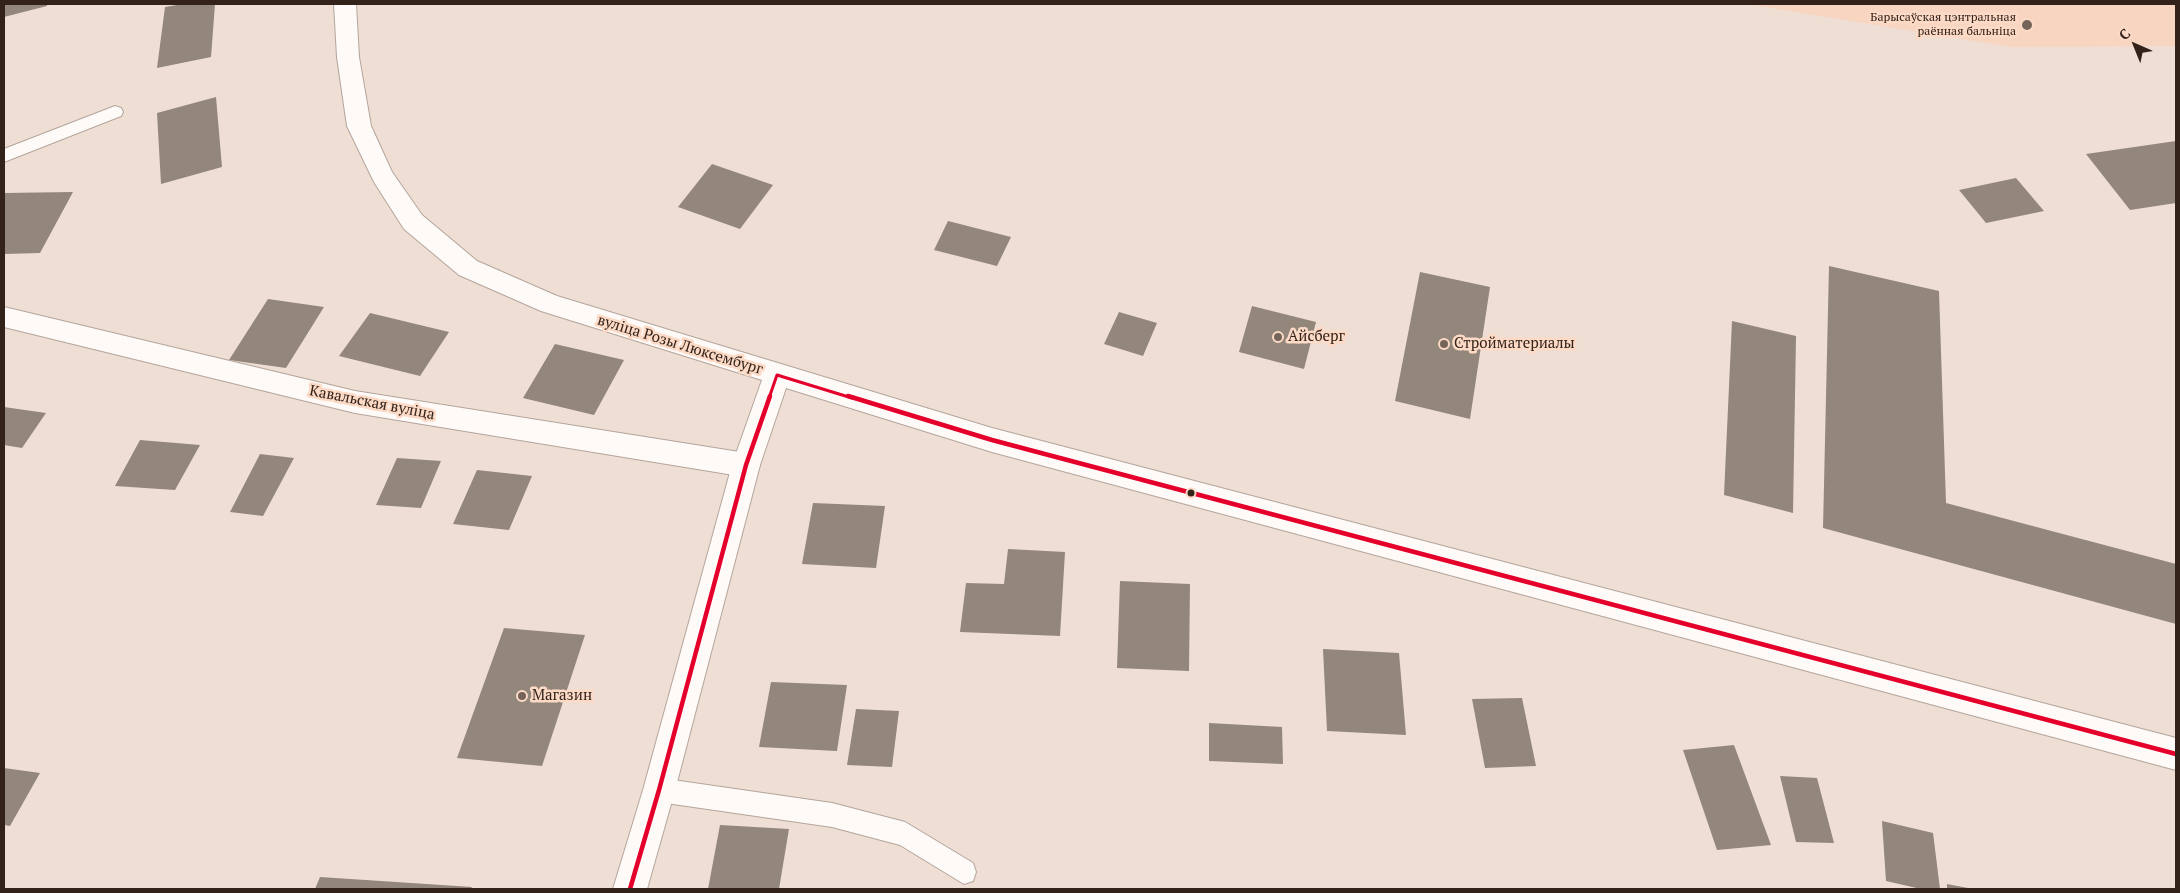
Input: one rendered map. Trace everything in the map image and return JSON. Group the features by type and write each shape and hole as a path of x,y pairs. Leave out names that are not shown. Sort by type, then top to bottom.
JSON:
{"street":[{"name":"вуліца Розы Люксембург","path":"345,4 348,57 359,126 382,176 413,222 468,268 550,304 1002,442 2176,754"},
{"name":"Кавальская вуліца","path":"4,317 355,402 746,465"},
{"path":"630,889 659,790 746,465 778,374"}],"lane":[{"path":"4,156 115,112"},
{"path":"659,790 832,815 905,834 964,872"}],"shaded area":[{"name":"Барысаўская цэнтральная раённая бальніца","path":"1747,4 2176,4 2176,46 2011,47"}],"building":[{"path":"4,4 47,4 47,6 4,17"},
{"path":"183,4 215,4 211,57 157,68 165,7"},
{"path":"216,97 222,167 161,184 157,113"},
{"path":"2176,141 2176,203 2130,210 2086,154"},
{"path":"712,164 773,185 740,229 678,207"},
{"path":"2016,178 2044,211 1986,223 1959,190"},
{"path":"73,192 40,253 4,254 4,193"},
{"path":"948,221 1011,237 997,266 934,250"},
{"path":"1829,266 1939,291 1946,503 2176,564 2176,624 1823,528"},
{"name":"Стройматериалы","path":"1420,272 1490,287 1470,419 1395,401"},
{"path":"268,299 324,307 286,368 229,360"},
{"name":"Айсберг","path":"1252,306 1316,322 1304,369 1239,352"},
{"path":"1119,312 1157,323 1143,356 1104,344"},
{"path":"370,313 449,332 420,376 339,356"},
{"path":"1732,321 1796,336 1793,513 1724,495"},
{"path":"555,344 624,360 594,415 523,398"},
{"path":"4,407 46,413 22,448 4,445"},
{"path":"140,440 200,445 175,490 115,486"},
{"path":"260,454 294,458 263,516 230,512"},
{"path":"397,458 441,461 421,508 376,505"},
{"path":"477,470 532,476 509,530 453,524"},
{"path":"813,503 885,506 876,568 802,564"},
{"path":"1008,549 1065,552 1060,636 960,632 966,583 1004,584"},
{"path":"1120,581 1190,584 1189,671 1117,668"},
{"name":"Магазин","path":"504,628 585,635 542,766 457,758"},
{"path":"1323,649 1399,653 1406,735 1327,731"},
{"path":"771,682 847,685 837,751 759,747"},
{"path":"1522,698 1536,766 1485,768 1472,699"},
{"path":"856,709 899,711 892,767 847,765"},
{"path":"1209,723 1282,727 1283,764 1209,761"},
{"path":"1734,745 1771,845 1717,850 1683,750"},
{"path":"4,768 40,773 10,826 4,825"},
{"path":"1780,776 1817,778 1834,843 1796,842"},
{"path":"1882,821 1933,833 1940,889 1921,889 1886,881"},
{"path":"720,825 789,829 779,889 708,889"},
{"path":"320,877 472,887 471,889 315,889"},
{"path":"1947,884 1968,888 1947,889"}],"transit line":[{"path":"630,889 659,790 746,465 777,375 992,440 2176,754"}],"place":[{"name":"Барысаўская цэнтральная раённая бальніца","path":"2027,25"},
{"name":"Айсберг","path":"1278,337"},
{"name":"Стройматериалы","path":"1444,344"},
{"name":"Магазин","path":"522,696"}]}
